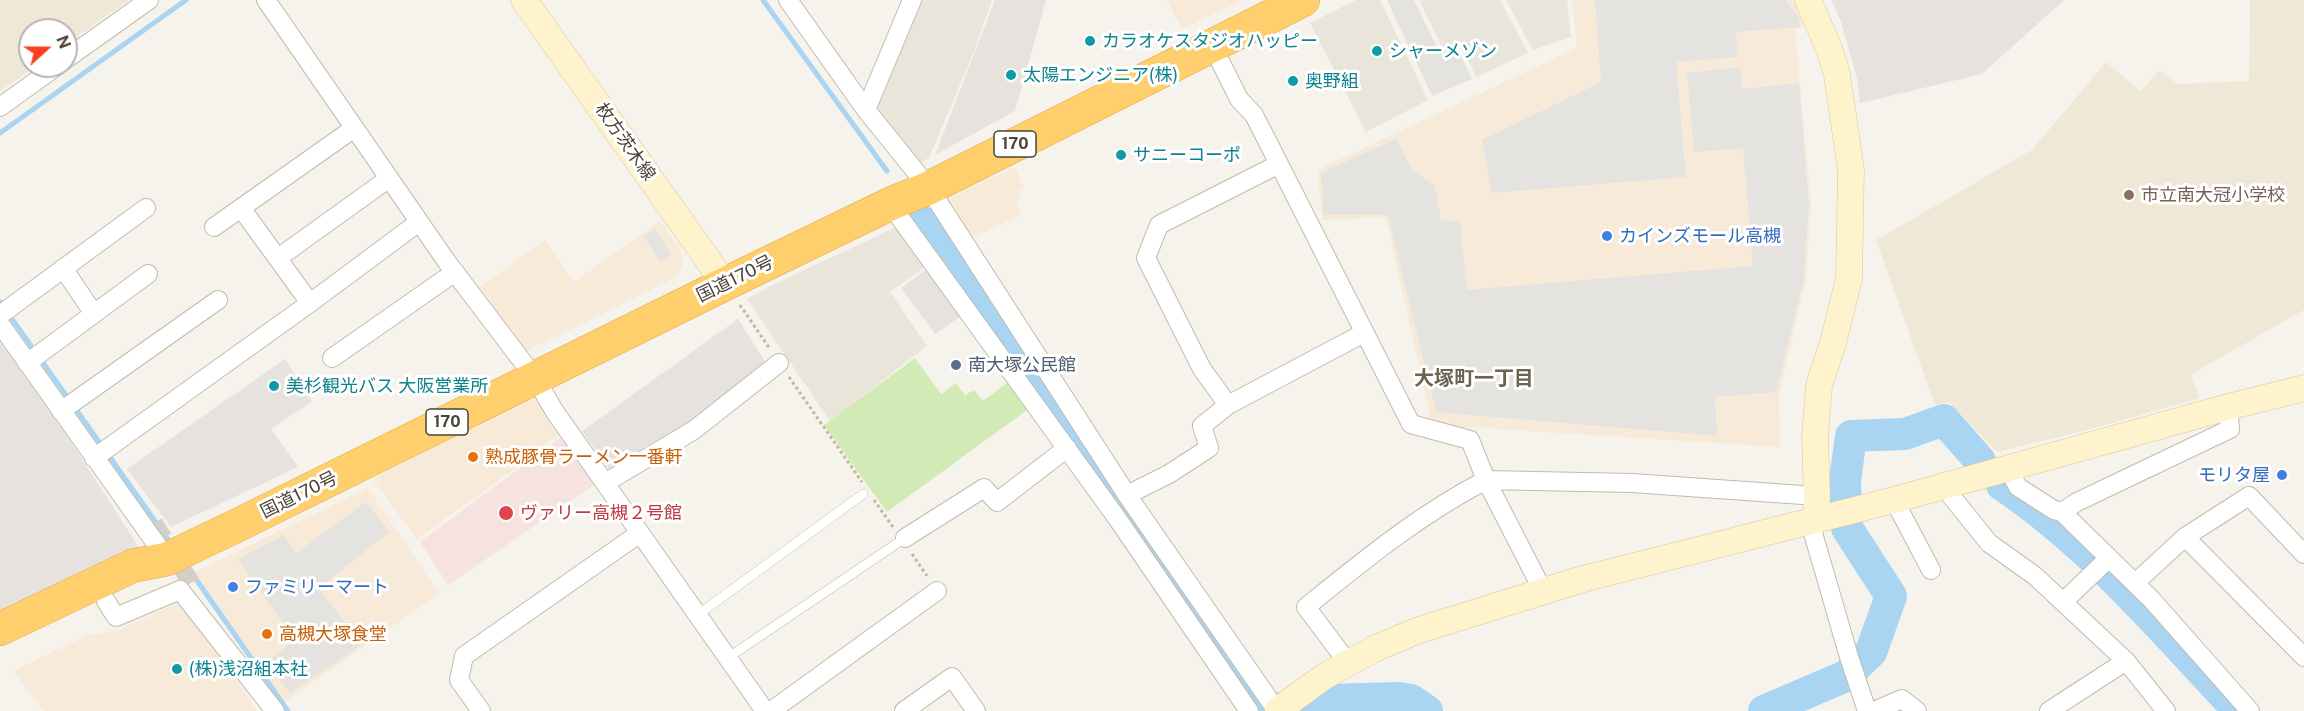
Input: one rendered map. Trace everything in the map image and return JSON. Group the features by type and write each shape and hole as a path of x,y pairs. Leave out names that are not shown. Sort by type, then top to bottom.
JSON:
{"highway":[{"name":"国道170号","path":"0,629 132,566 167,559 725,284 890,204 929,188 1212,45 1282,4"},
{"name":"国道170号","path":"0,651 144,583 167,559"}],"street":[{"path":"78,50 149,0"},
{"path":"266,0 419,222 536,378 555,412 765,711"},
{"name":"枚方茨木線","path":"524,0 725,284"},
{"path":"788,0 866,110 929,188 1127,495 1277,710 1325,676 1374,649 1416,631 1543,591 1817,508 1894,500 2304,388"},
{"path":"866,110 912,0"},
{"path":"1808,0 1838,75 1851,170 1849,279 1833,343 1819,386 1815,436 1817,508 1813,533 1856,681 1867,711"},
{"path":"1212,45 1239,99 1254,116 1280,164 1412,424 1470,440 1486,480 1543,591"},
{"path":"0,107 40,78"},
{"path":"214,227 353,129"},
{"path":"1228,405 1202,369 1146,258 1159,225 1280,164"},
{"path":"278,258 388,178"},
{"path":"890,204 1067,448 1249,711"},
{"path":"0,315 146,208"},
{"path":"241,208 310,303"},
{"path":"97,462 419,222"},
{"path":"63,268 94,314"},
{"path":"332,358 455,272"},
{"path":"27,363 148,274"},
{"path":"61,411 218,300"},
{"path":"0,324 167,559"},
{"path":"1127,495 1169,474 1209,448 1202,426 1228,405 1364,333"},
{"path":"605,483 694,430 779,363"},
{"path":"2062,512 2077,502 2230,429 2228,407"},
{"path":"904,539 984,488 997,502 1067,448"},
{"path":"97,462 123,479 154,523"},
{"path":"2008,469 2018,487 2054,510 2062,512 2135,583 2250,711"},
{"path":"1348,663 1306,607 1389,541 1465,491 1486,480 1632,483 1817,508"},
{"path":"1943,486 1989,543 2035,576 2126,662 2166,711"},
{"path":"2135,583 2185,537 2249,495 2304,554"},
{"path":"1894,500 1931,570"},
{"path":"482,711 459,680 464,656 640,533"},
{"path":"2185,537 2304,657"},
{"path":"2063,603 2109,558"},
{"path":"190,583 256,676 260,692"},
{"path":"106,601 116,617 180,590 275,711"},
{"path":"771,711 937,591"},
{"path":"2049,711 2126,662"},
{"path":"904,711 952,677 976,711"},
{"path":"1874,711 1902,699 1917,711"}],"lane":[{"path":"699,614 866,493"},
{"path":"729,657 904,539"}],"path":[{"path":"725,284 861,482"},
{"path":"866,493 904,539 937,591"}],"shaded area":[{"path":"0,0 129,0 78,36 78,18 18,18 19,78 0,91"},
{"path":"920,0 992,0 974,51 929,158 915,164 873,107"},
{"path":"995,0 1046,0 1015,111 935,155"},
{"path":"1167,0 1243,0 1182,29"},
{"path":"1356,0 1380,0 1428,100 1366,132 1310,23"},
{"path":"1387,0 1414,0 1440,53 1457,47 1472,79 1432,96"},
{"path":"1419,0 1500,0 1528,53 1476,77 1460,43 1443,49"},
{"path":"1506,0 1567,0 1571,37 1533,50"},
{"path":"1572,0 1792,0 1805,16 1803,26 1795,30 1811,204 1806,280 1779,395 1780,447 1432,425 1386,218 1323,220 1317,170 1577,48"},
{"path":"1595,0 1785,0 1799,17 1800,27 1736,32 1738,57 1676,62 1686,177 1492,193 1482,140 1601,82"},
{"path":"1831,0 2064,0 1982,74 1860,103 1857,78 1841,22"},
{"name":"市立南大冠小学校","path":"2250,0 2304,0 2304,310 2190,375 2200,398 2099,427 1997,452 1949,402 1935,405 1876,240 2032,150 2106,62 2141,91 2159,70 2177,84 2249,81"},
{"path":"1740,67 1742,89 1799,83 1809,205 1804,278 1776,392 1715,397 1717,436 1436,412 1388,215 1323,215 1321,173 1396,139 1412,170 1435,186 1441,220 1460,222 1467,290 1753,266 1743,148 1694,152 1687,73"},
{"path":"1015,167 1024,187 1018,191 1021,198 1017,200 1021,215 965,241 942,202"},
{"path":"660,221 681,250 683,265 677,277 525,352 480,287 545,240 574,282"},
{"path":"899,226 926,266 890,292 927,346 830,421 747,299"},
{"path":"655,229 671,255 660,262 644,236"},
{"path":"932,266 967,312 935,334 901,288"},
{"path":"738,319 765,361 686,425 610,470 582,431"},
{"path":"0,342 67,436 140,549 0,619"},
{"path":"285,359 312,401 271,429 298,467 171,527 127,469"},
{"name":"熟成豚骨ラーメン一番軒","path":"538,397 561,433 417,539 373,480 483,419"},
{"name":"ヴァリー高槻２号館","path":"563,436 596,484 448,585 420,542"},
{"path":"368,488 439,594 283,703 192,573"},
{"path":"366,502 389,532 319,588 361,645 290,693 266,662 295,640 238,559 284,535 296,553"},
{"path":"182,601 257,711 43,711 14,671 86,636 119,630"}],"green space":[{"path":"915,358 941,394 956,383 965,395 974,390 983,401 1007,383 1027,410 887,512 824,425"}],"waterway":[{"path":"0,133 186,0"},
{"path":"763,0 887,171"},
{"path":"922,222 1261,704 1283,711"},
{"path":"0,302 172,545"},
{"path":"1764,711 1846,676 1871,652 1891,596 1847,528 1845,481 1851,436 1905,434 1944,420 1980,461"},
{"path":"2002,485 2035,509 2097,562 2239,711"},
{"path":"184,562 288,711"},
{"path":"1302,711 1328,700 1399,698 1411,700 1427,711"}],"tunnel":[{"path":"154,523 191,583"}],"place":[{"name":"カラオケスタジオハッピー","path":"1090,41"},
{"name":"シャーメゾン","path":"1377,51"},
{"name":"太陽エンジニア(株)","path":"1011,75"},
{"name":"奥野組","path":"1293,81"},
{"name":"サニーコーポ","path":"1121,155"},
{"name":"市立南大冠小学校","path":"2129,195"},
{"name":"カインズモール高槻","path":"1607,236"},
{"name":"南大塚公民館","path":"956,365"},
{"name":"美杉観光バス 大阪営業所","path":"274,386"},
{"name":"熟成豚骨ラーメン一番軒","path":"473,457"},
{"name":"モリタ屋","path":"2282,475"},
{"name":"ヴァリー高槻２号館","path":"506,513"},
{"name":"ファミリーマート","path":"233,587"},
{"name":"高槻大塚食堂","path":"267,634"},
{"name":"(株)浅沼組本社","path":"177,669"}],"district":[{"name":"大塚町一丁目","path":"1474,379"}]}
